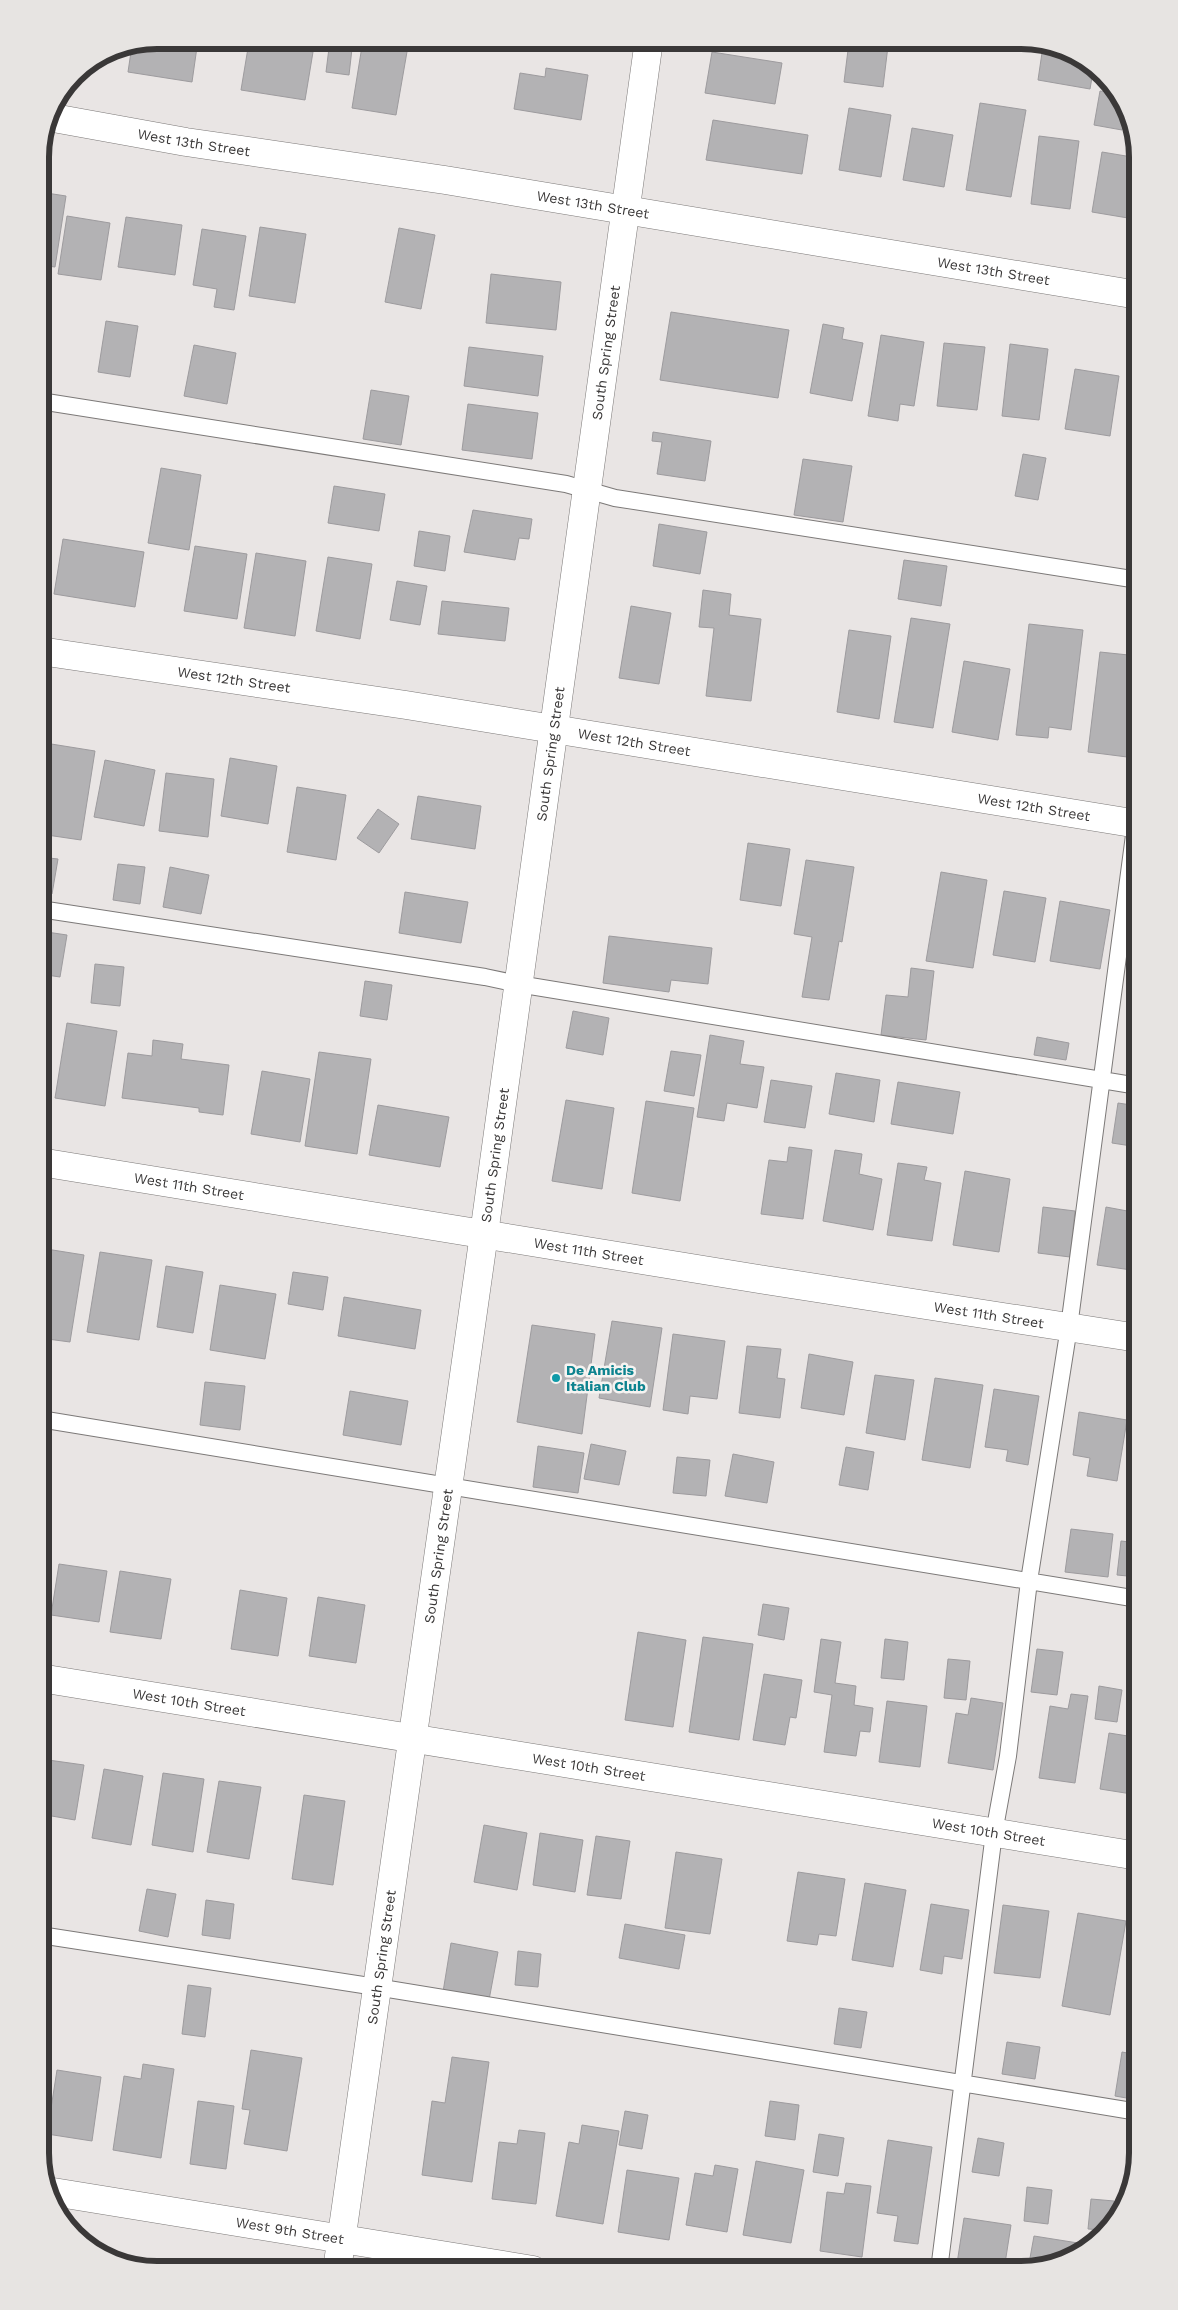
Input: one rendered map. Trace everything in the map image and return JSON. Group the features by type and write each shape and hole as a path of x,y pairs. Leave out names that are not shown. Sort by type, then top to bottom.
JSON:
{"street":[{"name":"South Spring Street","path":"338,2261 484,1234 648,49"},
{"name":"West 13th Street","path":"56,118 186,142 445,180 1129,294"},
{"name":"West 12th Street","path":"49,652 1129,816"},
{"name":"West 11th Street","path":"49,1163 765,1280 1129,1337"},
{"name":"West 10th Street","path":"49,1679 1129,1855"},
{"name":"West 9th Street","path":"56,2192 477,2261"}],"lane":[{"path":"49,402 556,483 614,498 1129,579"},
{"path":"940,2261 994,1833 1008,1756 1029,1581 1069,1327 1129,876"},
{"path":"49,910 485,977 1129,1085"},
{"path":"49,1420 1129,1598"},
{"path":"49,1935 1129,2111"}],"building":[{"path":"157,49 197,49 192,82 128,72 131,52"},
{"path":"248,49 294,49 313,52 305,100 241,90"},
{"path":"329,49 352,49 349,75 326,72"},
{"path":"362,49 407,49 396,115 352,108"},
{"path":"848,49 888,49 883,87 844,82"},
{"path":"1042,51 1063,57 1092,75 1090,89 1038,80"},
{"path":"712,52 782,63 775,104 705,93"},
{"path":"546,68 588,75 581,120 514,109 520,73 545,77"},
{"path":"1100,91 1108,92 1121,115 1123,122 1122,130 1094,125"},
{"path":"980,103 1026,110 1011,197 966,190"},
{"path":"849,108 891,115 881,177 839,170"},
{"path":"713,120 808,135 802,174 706,160"},
{"path":"912,128 953,135 944,187 903,180"},
{"path":"1039,136 1079,141 1070,209 1031,204"},
{"path":"1102,152 1129,156 1129,218 1092,212"},
{"path":"49,193 66,196 55,267 49,266"},
{"path":"67,216 110,223 101,280 58,274"},
{"path":"126,217 182,225 175,275 118,267"},
{"path":"260,227 306,234 295,303 249,296"},
{"path":"399,228 435,235 421,309 385,302"},
{"path":"202,229 246,236 234,310 214,307 217,289 193,285"},
{"path":"491,274 561,282 556,330 486,323"},
{"path":"671,312 789,330 778,398 660,380"},
{"path":"106,321 138,326 130,377 98,372"},
{"path":"823,324 844,328 842,339 863,343 852,401 810,393"},
{"path":"881,335 924,342 914,406 900,404 898,421 868,416"},
{"path":"944,343 985,347 977,410 937,406"},
{"path":"1010,344 1048,349 1039,420 1002,416"},
{"path":"194,345 236,353 227,404 184,396"},
{"path":"469,347 543,356 538,396 464,386"},
{"path":"1075,369 1119,376 1110,436 1065,429"},
{"path":"371,390 409,396 401,445 363,439"},
{"path":"468,404 538,413 532,459 462,450"},
{"path":"653,432 711,441 705,481 657,474 662,442 652,441"},
{"path":"1023,454 1046,458 1038,500 1015,496"},
{"path":"803,459 852,466 843,522 794,515"},
{"path":"161,468 201,475 189,550 148,543"},
{"path":"334,486 385,494 379,531 328,523"},
{"path":"473,510 532,519 529,539 519,538 515,560 464,552"},
{"path":"659,524 707,532 700,574 653,566"},
{"path":"419,531 450,536 445,571 414,566"},
{"path":"63,539 144,552 135,607 54,594"},
{"path":"195,546 247,554 237,619 184,611"},
{"path":"256,553 306,561 295,636 244,628"},
{"path":"328,557 372,564 360,639 316,631"},
{"path":"904,560 947,566 941,606 898,599"},
{"path":"397,581 427,586 420,625 390,620"},
{"path":"703,590 731,594 729,615 761,619 751,701 706,696 714,628 699,627"},
{"path":"442,601 509,608 505,641 438,634"},
{"path":"631,606 671,613 659,684 619,678"},
{"path":"911,618 950,624 933,728 894,722"},
{"path":"1029,624 1083,630 1071,730 1049,727 1048,738 1016,735"},
{"path":"849,630 891,636 879,719 837,712"},
{"path":"1100,652 1129,655 1129,757 1088,752"},
{"path":"964,661 1010,669 998,740 952,732"},
{"path":"49,744 95,751 81,840 49,835"},
{"path":"230,758 277,766 268,824 221,816"},
{"path":"105,760 155,770 144,826 94,817"},
{"path":"166,773 214,779 208,837 159,831"},
{"path":"297,787 346,795 336,860 287,852"},
{"path":"418,796 481,806 475,849 411,839"},
{"path":"378,809 399,824 379,853 357,838"},
{"path":"748,843 790,849 781,906 740,900"},
{"path":"49,858 58,859 52,894 49,894"},
{"path":"806,860 854,867 842,942 839,941 829,1000 802,997 812,937 794,934"},
{"path":"118,864 145,867 140,904 113,900"},
{"path":"170,867 209,875 201,914 163,907"},
{"path":"941,872 987,880 973,968 926,961"},
{"path":"1004,891 1046,898 1035,962 993,955"},
{"path":"405,892 468,902 461,943 399,933"},
{"path":"1060,901 1110,910 1100,969 1050,961"},
{"path":"49,932 67,935 60,977 49,975"},
{"path":"609,936 712,948 708,984 671,980 669,992 603,983"},
{"path":"95,964 124,967 120,1006 91,1003"},
{"path":"911,968 934,971 926,1040 881,1035 886,995 908,997"},
{"path":"365,981 392,985 387,1020 360,1016"},
{"path":"573,1011 609,1018 603,1055 566,1048"},
{"path":"67,1023 117,1031 105,1106 55,1098"},
{"path":"710,1035 744,1041 740,1064 764,1067 757,1108 727,1103 724,1121 697,1117"},
{"path":"1037,1037 1069,1043 1066,1060 1034,1055"},
{"path":"153,1040 183,1044 181,1059 229,1065 223,1115 199,1112 199,1108 122,1098 128,1053 152,1056"},
{"path":"671,1051 701,1055 694,1096 664,1091"},
{"path":"319,1052 371,1059 357,1154 305,1146"},
{"path":"262,1071 310,1079 300,1142 251,1134"},
{"path":"836,1073 880,1080 874,1122 829,1114"},
{"path":"771,1080 812,1086 805,1128 764,1122"},
{"path":"898,1082 960,1092 953,1134 891,1124"},
{"path":"566,1100 614,1108 602,1189 552,1181"},
{"path":"646,1101 694,1108 680,1201 632,1193"},
{"path":"1118,1103 1129,1105 1129,1146 1112,1143"},
{"path":"378,1105 449,1117 440,1167 369,1155"},
{"path":"789,1147 812,1150 803,1219 761,1214 769,1160 787,1162"},
{"path":"835,1150 862,1154 859,1174 882,1179 873,1230 823,1221"},
{"path":"898,1163 927,1167 924,1180 941,1183 932,1241 887,1235"},
{"path":"965,1171 1010,1179 999,1252 953,1245"},
{"path":"1043,1207 1075,1211 1070,1257 1038,1253"},
{"path":"1106,1207 1129,1211 1129,1270 1097,1265"},
{"path":"49,1249 84,1255 70,1342 49,1339"},
{"path":"100,1252 152,1260 139,1340 87,1332"},
{"path":"166,1266 203,1272 193,1333 157,1327"},
{"path":"293,1272 328,1277 323,1310 288,1304"},
{"path":"220,1285 276,1294 265,1359 210,1350"},
{"path":"344,1297 421,1310 415,1349 338,1336"},
{"path":"612,1321 662,1328 650,1407 599,1398"},
{"name":"De Amicis Italian Club","path":"532,1325 595,1334 582,1434 517,1422"},
{"path":"673,1334 725,1341 717,1399 690,1396 688,1414 663,1410"},
{"path":"747,1346 781,1349 777,1378 785,1379 780,1418 739,1413"},
{"path":"809,1354 853,1362 844,1415 801,1408"},
{"path":"875,1375 914,1380 905,1440 866,1433"},
{"path":"935,1378 983,1385 970,1468 922,1460"},
{"path":"205,1382 245,1386 240,1430 200,1425"},
{"path":"994,1389 1039,1396 1028,1465 1006,1461 1008,1450 985,1447"},
{"path":"350,1391 408,1401 401,1445 343,1435"},
{"path":"1079,1412 1127,1420 1117,1481 1087,1476 1090,1458 1073,1455"},
{"path":"591,1444 626,1451 619,1485 584,1479"},
{"path":"538,1446 584,1453 578,1493 533,1487"},
{"path":"846,1447 874,1452 868,1490 839,1485"},
{"path":"733,1454 774,1462 767,1503 725,1496"},
{"path":"677,1457 710,1460 706,1496 673,1493"},
{"path":"1071,1529 1113,1534 1108,1577 1065,1572"},
{"path":"1121,1541 1129,1542 1129,1576 1117,1575"},
{"path":"59,1564 107,1571 99,1622 51,1615"},
{"path":"120,1571 171,1579 161,1639 110,1632"},
{"path":"240,1590 287,1598 278,1656 231,1649"},
{"path":"318,1597 365,1605 356,1663 309,1656"},
{"path":"763,1604 789,1608 784,1640 758,1635"},
{"path":"638,1632 686,1640 673,1727 625,1720"},
{"path":"703,1637 753,1644 739,1740 689,1732"},
{"path":"821,1639 841,1642 835,1683 856,1686 854,1705 873,1708 870,1732 860,1731 856,1756 824,1752 832,1695 814,1692"},
{"path":"885,1639 908,1642 904,1680 881,1678"},
{"path":"1037,1649 1063,1652 1057,1695 1031,1692"},
{"path":"948,1659 970,1661 966,1700 944,1698"},
{"path":"764,1674 802,1680 796,1718 790,1717 785,1745 753,1740"},
{"path":"1099,1686 1122,1690 1117,1722 1095,1719"},
{"path":"1071,1694 1088,1696 1075,1783 1039,1778 1050,1706 1068,1709"},
{"path":"971,1698 1003,1703 993,1770 948,1763 956,1713 968,1715"},
{"path":"887,1701 927,1706 920,1767 879,1762"},
{"path":"1129,1730 1129,1794 1100,1789 1109,1733 1128,1736"},
{"path":"49,1760 84,1765 75,1820 49,1816"},
{"path":"104,1769 143,1776 131,1845 92,1838"},
{"path":"163,1773 204,1779 193,1852 152,1845"},
{"path":"219,1781 261,1787 249,1859 207,1852"},
{"path":"304,1795 345,1801 333,1885 292,1879"},
{"path":"484,1825 527,1833 517,1890 474,1882"},
{"path":"540,1833 583,1840 575,1892 533,1885"},
{"path":"596,1836 630,1841 621,1899 587,1895"},
{"path":"676,1852 722,1859 710,1934 665,1928"},
{"path":"798,1872 845,1879 836,1936 819,1934 817,1945 787,1941"},
{"path":"865,1883 906,1890 893,1967 852,1960"},
{"path":"147,1889 176,1894 168,1937 139,1931"},
{"path":"206,1900 234,1904 230,1939 202,1935"},
{"path":"931,1904 969,1910 962,1959 944,1956 942,1974 920,1970"},
{"path":"1003,1905 1049,1911 1040,1978 994,1973"},
{"path":"1078,1913 1126,1921 1110,2015 1062,2006"},
{"path":"625,1924 685,1935 679,1969 619,1958"},
{"path":"451,1943 498,1952 489,2000 443,1992"},
{"path":"518,1951 541,1954 538,1987 515,1985"},
{"path":"188,1985 211,1988 205,2037 182,2034"},
{"path":"839,2008 867,2012 861,2048 834,2044"},
{"path":"1007,2042 1040,2047 1035,2079 1002,2074"},
{"path":"251,2050 302,2058 287,2151 244,2144 250,2110 242,2109"},
{"path":"1122,2052 1129,2053 1129,2098 1115,2096"},
{"path":"452,2057 489,2062 472,2182 422,2175 432,2101 445,2103"},
{"path":"143,2064 174,2069 161,2158 113,2150 124,2076 141,2079"},
{"path":"57,2070 101,2077 92,2141 49,2134 49,2121"},
{"path":"198,2101 234,2106 226,2169 190,2164"},
{"path":"770,2101 799,2105 795,2140 765,2136"},
{"path":"625,2111 648,2115 642,2149 619,2145"},
{"path":"582,2125 619,2131 603,2224 556,2216 569,2142 579,2144"},
{"path":"519,2130 545,2133 536,2204 492,2199 499,2142 517,2144"},
{"path":"819,2134 844,2138 838,2176 813,2172"},
{"path":"978,2138 1004,2143 999,2176 972,2172"},
{"path":"888,2140 932,2147 918,2244 894,2241 898,2216 877,2213"},
{"path":"756,2161 804,2170 791,2243 743,2235"},
{"path":"715,2165 738,2169 727,2232 686,2225 695,2173 713,2176"},
{"path":"627,2170 679,2178 669,2240 618,2232"},
{"path":"846,2183 871,2186 862,2257 820,2251 827,2192 844,2194"},
{"path":"1027,2187 1052,2190 1048,2224 1024,2221"},
{"path":"1091,2199 1114,2201 1113,2210 1098,2230 1088,2229"},
{"path":"964,2218 1011,2225 1005,2261 957,2261"},
{"path":"1034,2236 1078,2243 1075,2247 1056,2256 1030,2260"}],"place":[{"name":"De Amicis Italian Club","path":"556,1378"}]}
